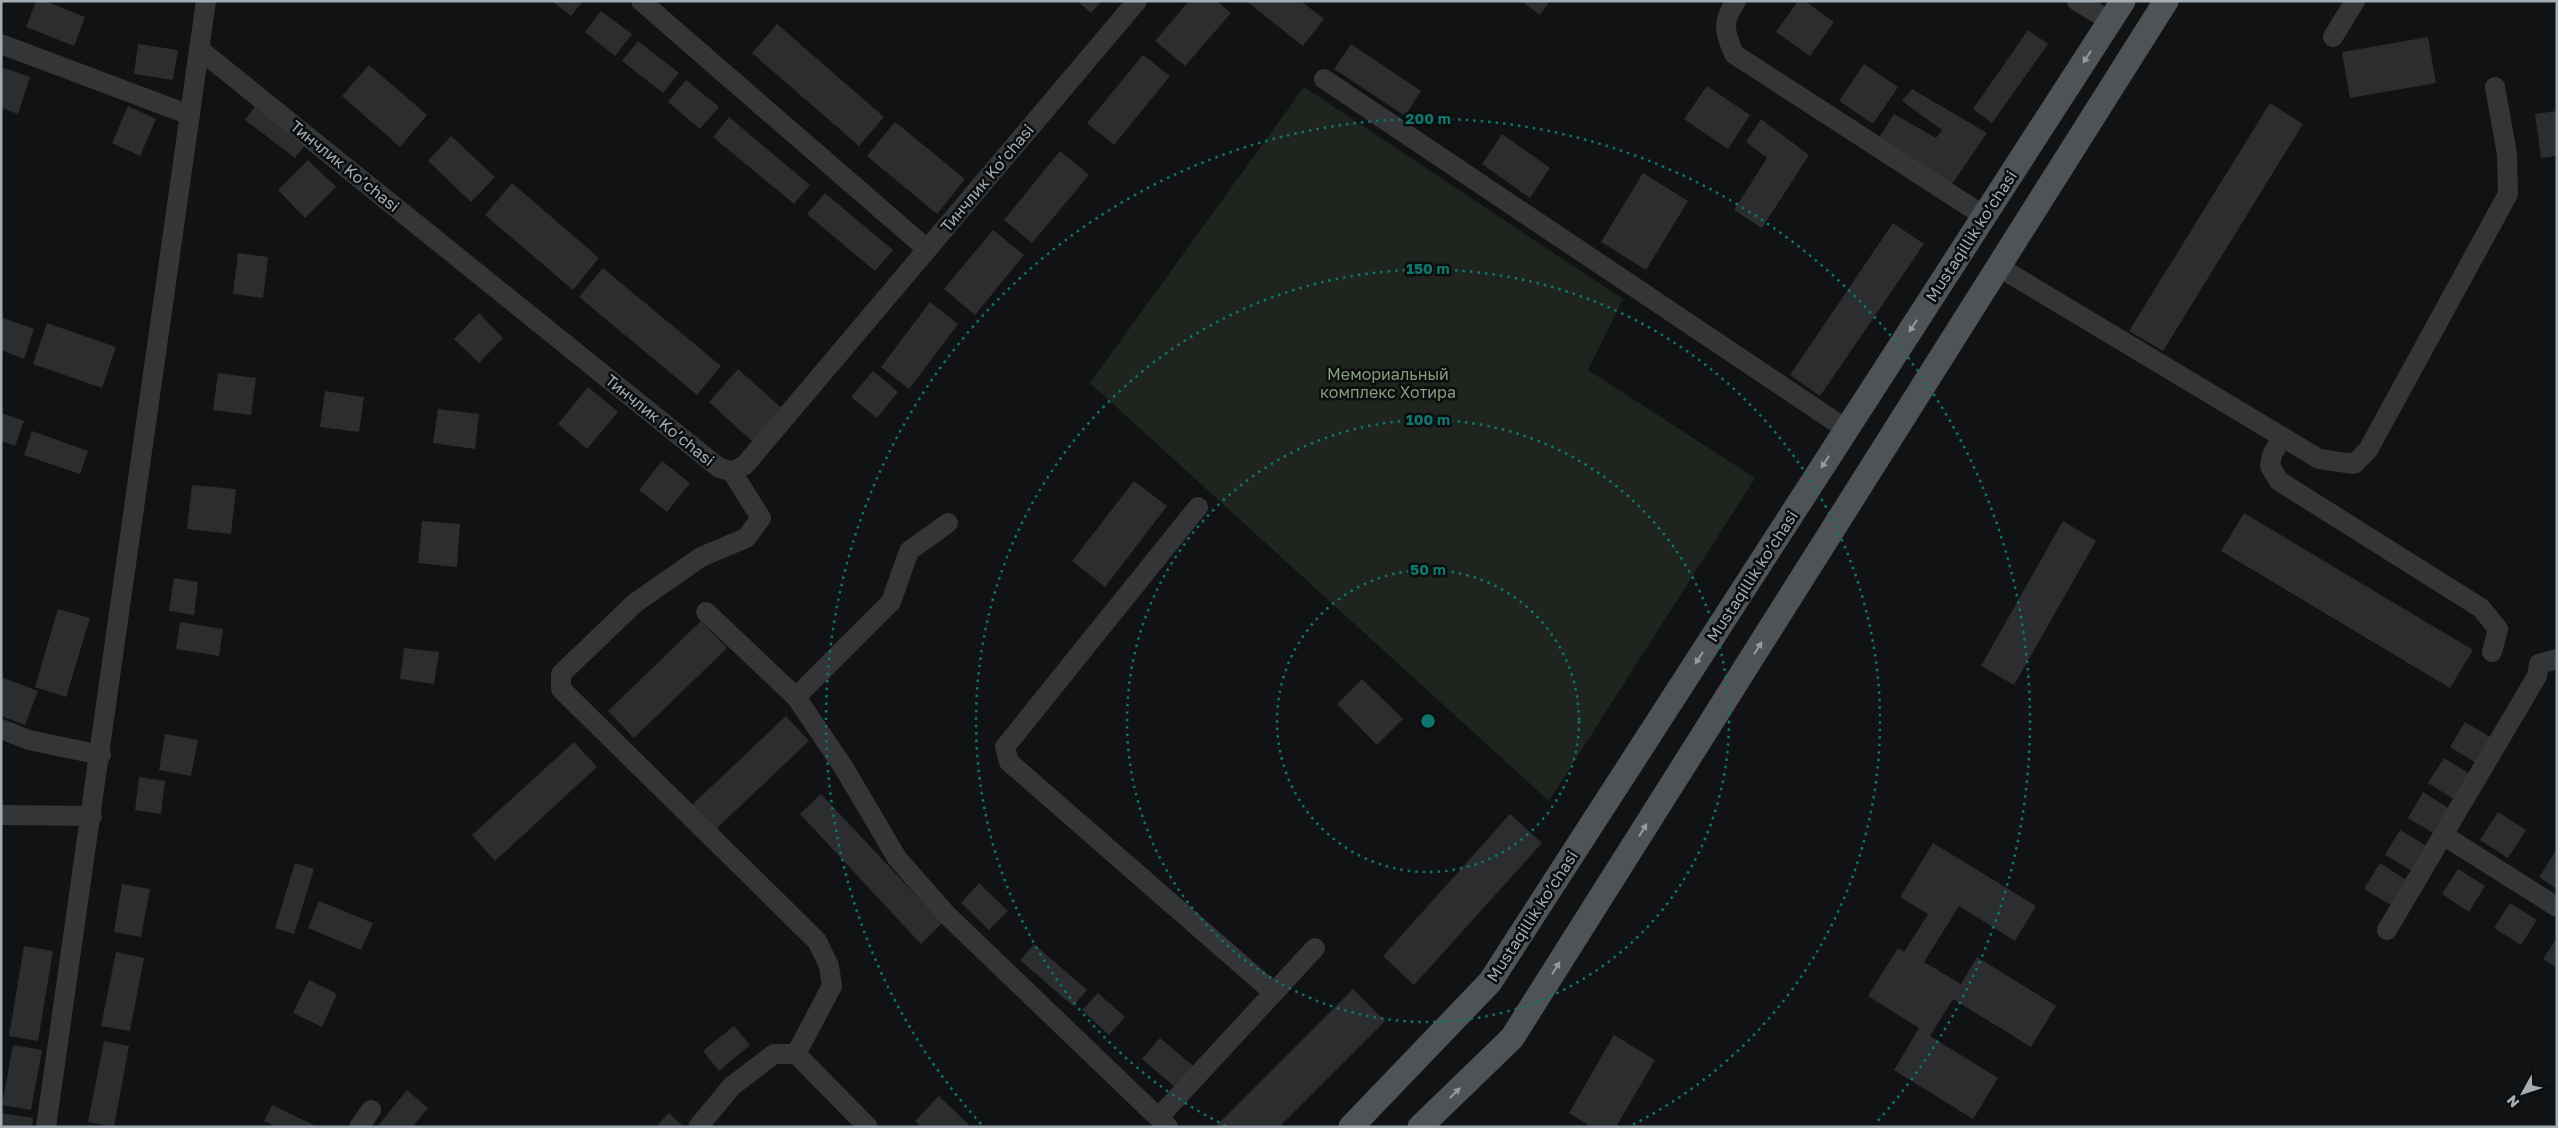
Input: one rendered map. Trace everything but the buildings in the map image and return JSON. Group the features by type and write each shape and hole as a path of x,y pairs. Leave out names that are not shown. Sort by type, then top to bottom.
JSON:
{"main road":[{"path":"1420,1127 1512,1038 2166,1"},
{"name":"Mustaqillik ko’chasi","path":"1351,1127 1490,982 2116,11"}],"street":[{"path":"46,1127 101,756 206,1"},
{"path":"641,1 928,248"},
{"name":"Тинчлик Ko’chasi","path":"199,49 718,467 732,472 745,465 1137,1"},
{"path":"1736,1 1731,9 1724,30 1734,54 1984,216"},
{"path":"2077,1 2116,11"},
{"path":"2333,37 2355,1"},
{"path":"1,44 190,115"},
{"path":"1324,79 1846,429"},
{"path":"1999,267 2318,459 2354,464 2368,450 2508,194 2507,154 2495,87"},
{"path":"2282,437 2272,455 2270,466 2279,481 2480,608 2498,629 2492,652"},
{"path":"732,472 761,518 746,538 701,558 635,603 561,674 561,689 817,941 829,966 832,986 796,1054"},
{"path":"1198,507 1005,747 1009,762 1274,993"},
{"path":"796,697 890,602 909,552 948,523"},
{"path":"706,612 796,697 844,768 897,858 947,915 1164,1122 1315,948"},
{"path":"2388,930 2537,676 2539,664 2557,658"},
{"path":"1,729 29,740 101,756"},
{"path":"1,815 92,816"},
{"path":"2443,835 2557,908"},
{"path":"698,1127 732,1086 774,1054 796,1054 868,1127"},
{"path":"359,1127 370,1110"}],"green space":[{"name":"Мемориальный комплекс Хотира","path":"1304,87 1623,299 1588,370 1755,478 1549,801 1090,383"}]}
